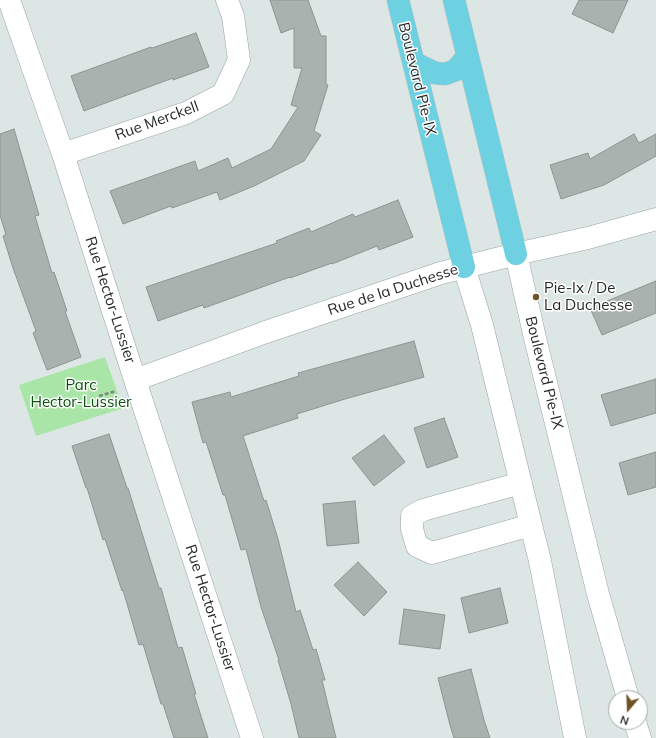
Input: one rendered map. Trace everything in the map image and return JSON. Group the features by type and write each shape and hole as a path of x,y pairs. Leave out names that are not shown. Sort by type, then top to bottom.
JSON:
{"highway":[{"name":"Boulevard Pie-IX","path":"398,0 464,267"},
{"name":"Boulevard Pie-IX","path":"454,0 516,254"},
{"path":"414,63 435,73 445,74 456,70 467,57"}],"street":[{"name":"Rue Hector-Lussier","path":"9,0 63,154 127,385 252,738"},
{"name":"Rue Merckell","path":"63,154 186,113 223,94 239,60 232,16 227,0"},
{"name":"Rue de la Duchesse","path":"127,385 347,304 436,274 588,238 656,219"},
{"name":"Boulevard Pie-IX","path":"516,254 535,338 598,594 626,690"},
{"name":"Boulevard Pie-IX","path":"464,267 482,325 531,525 575,738"},
{"path":"521,483 423,510 412,516 412,528 417,546 432,553 531,525"}],"path":[{"path":"99,396 127,385"}],"green space":[{"name":"Parc Hector-Lussier","path":"105,357 123,408 36,436 19,385"}],"building":[{"path":"270,0 308,0 321,36 326,36 326,84 328,85 314,131 321,135 304,161 254,186 220,200 217,192 172,208 171,206 123,224 110,191 195,161 198,171 228,158 232,168 271,149 298,107 291,105 302,68 294,68 294,28 281,33"},
{"path":"579,0 628,0 613,33 572,14"},
{"path":"196,33 209,67 173,80 173,78 84,111 71,76 151,47 152,48"},
{"path":"14,129 39,215 35,216 52,273 54,272 67,311 65,311 81,357 47,370 33,333 36,331 3,236 6,235 0,215 0,134"},
{"path":"634,134 639,143 656,134 656,156 604,185 561,199 550,165 588,153 590,159"},
{"path":"398,200 413,237 379,250 377,246 332,264 290,277 204,308 203,305 158,321 146,287 277,243 276,241 309,228 311,232 353,214 355,217"},
{"path":"656,281 656,313 602,335 590,308"},
{"path":"414,341 424,377 297,414 298,418 243,436 278,539 296,612 300,610 313,650 316,649 325,680 322,680 336,738 299,738 279,660 261,607 246,549 241,550 225,495 223,495 206,442 203,443 192,402 230,392 231,397 299,376 298,373"},
{"path":"656,379 656,413 611,426 601,395"},
{"path":"444,418 458,457 427,468 414,428"},
{"path":"109,434 128,488 159,588 161,588 178,648 182,647 196,694 194,694 208,738 174,738 163,704 161,704 143,644 139,645 123,590 122,591 105,539 103,540 72,446"},
{"path":"384,435 405,462 374,486 352,458"},
{"path":"656,452 656,487 628,495 619,463"},
{"path":"355,501 359,543 327,546 323,504"},
{"path":"358,562 387,592 364,616 334,585"},
{"path":"500,588 508,623 469,633 461,598"},
{"path":"404,609 445,615 440,649 399,644"},
{"path":"471,669 490,738 454,738 450,725 438,678"}],"place":[{"name":"Pie-Ix / De La Duchesse","path":"536,297"}]}
